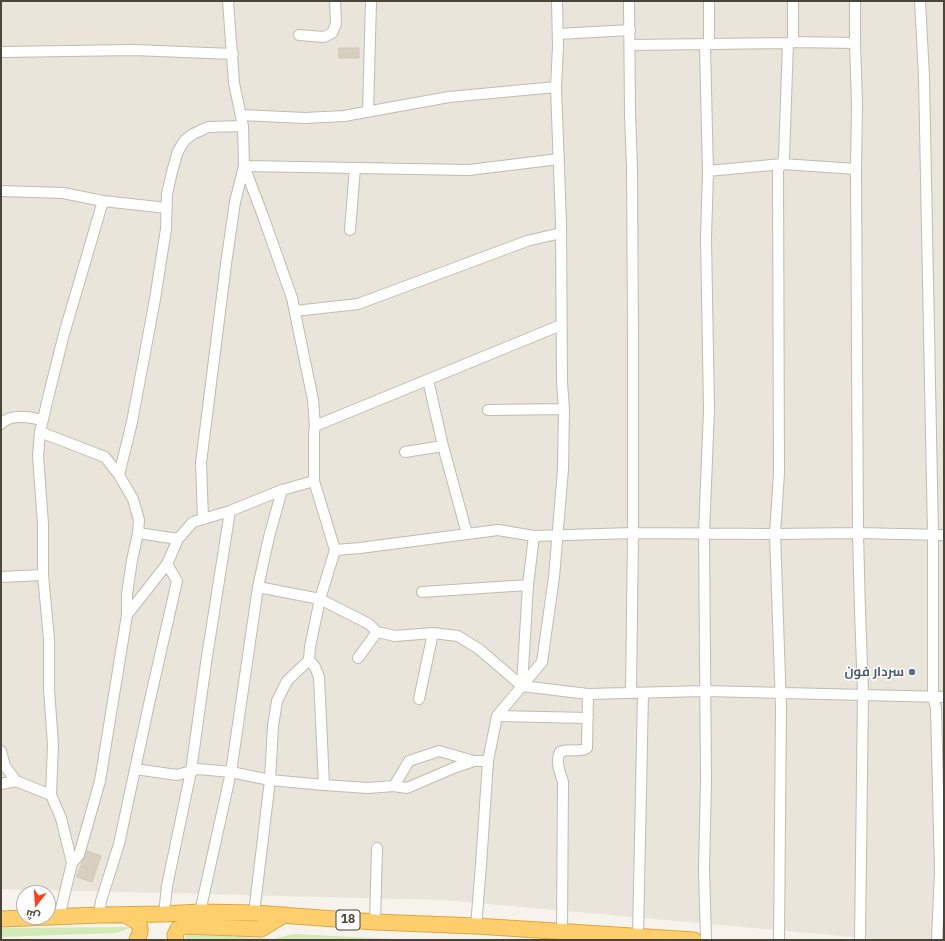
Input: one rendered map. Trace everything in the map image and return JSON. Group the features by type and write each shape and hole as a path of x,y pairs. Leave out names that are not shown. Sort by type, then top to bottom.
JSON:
{"highway":[{"name":"18","path":"1,919 200,912 254,913 375,922 476,926 694,940"},
{"path":"125,914 137,921 141,928 140,935 137,940"},
{"path":"176,940 175,935 178,929 184,926 261,929 284,915"}],"street":[{"path":"203,519 201,463 228,248 235,202 244,166 243,126 234,83 228,1"},
{"path":"299,35 324,37 332,33 336,24 335,1"},
{"path":"368,112 371,1"},
{"path":"476,926 488,761 497,716 542,662 554,577 563,469 564,408 561,325 561,233 556,87 558,34 557,1"},
{"path":"629,1 632,166 633,533 631,693"},
{"path":"706,940 704,869 706,780 704,532 709,410 706,238 708,171 704,48 709,41 708,1"},
{"path":"779,940 781,738 775,534 779,473 778,169 782,164 784,157 793,1"},
{"path":"855,1 857,104 858,533 863,694 860,940"},
{"path":"920,1 924,77 933,534 933,697 936,708 940,871 937,940"},
{"path":"558,34 630,30"},
{"path":"630,45 855,43"},
{"path":"1,52 134,50 232,54"},
{"path":"241,115 305,118 344,116 449,97 556,87"},
{"path":"119,475 132,422 155,299 166,229 167,194 178,151 185,140 193,134 208,127 243,126"},
{"path":"244,166 469,170 559,159"},
{"path":"708,171 782,164 856,169"},
{"path":"244,166 292,298 313,400 315,426 314,481 336,550 320,599 310,647 309,660 287,681 277,701 273,726 270,780 254,913"},
{"path":"350,230 355,168"},
{"path":"1,192 63,194 103,201 166,208"},
{"path":"72,863 60,818 51,795 53,745 49,689 49,639 43,575 43,524 38,456 42,420 103,201"},
{"path":"295,311 358,304 527,241 561,233"},
{"path":"315,426 561,325"},
{"path":"428,380 443,446 467,534"},
{"path":"488,410 564,408"},
{"path":"1,424 5,420 16,417 42,420"},
{"path":"40,432 105,457 119,475 133,500 139,520 127,594 127,616 100,781 79,855 72,863 59,917"},
{"path":"405,452 443,446"},
{"path":"127,616 167,564 178,539 193,522 230,511 282,490 314,481"},
{"path":"200,912 232,772 258,587 269,537 282,490"},
{"path":"164,914 167,886 191,771 208,648 230,511"},
{"path":"336,550 498,530 534,536 704,532 944,535"},
{"path":"138,533 178,539"},
{"path":"522,686 528,585 534,536"},
{"path":"99,915 101,901 119,844 177,581 167,564"},
{"path":"1,577 43,575"},
{"path":"422,592 528,585"},
{"path":"258,587 280,592 312,596 320,599 369,624 377,632 395,636 433,633 451,634 467,641 497,663 522,686 588,694 705,691 933,697 944,696"},
{"path":"358,658 377,632"},
{"path":"419,699 433,633"},
{"path":"309,660 315,667 319,677 324,785"},
{"path":"638,936 643,693"},
{"path":"562,931 563,782 559,769 558,757 560,752 564,750 586,750 587,748 588,694"},
{"path":"497,716 588,718"},
{"path":"394,786 409,761 439,750 474,761 488,761"},
{"path":"1,751 5,766 16,781 51,795"},
{"path":"135,769 177,775 198,769 232,772 270,780 324,785 368,788 394,786 407,788 474,761"},
{"path":"1,784 16,781"},
{"path":"375,922 377,848"}],"shaded area":[{"path":"1,1 944,1 944,940 886,940 444,900 56,890 56,885 16,885 16,889 1,889"}],"green space":[{"path":"133,927 116,933 1,937 1,928"},
{"path":"190,934 273,939 294,934 414,940 187,940 185,936"}],"building":[{"path":"339,48 359,48 359,58 339,58"},
{"path":"87,851 101,856 92,882 77,877"}],"place":[{"name":"سردار فون","path":"912,672"}]}
